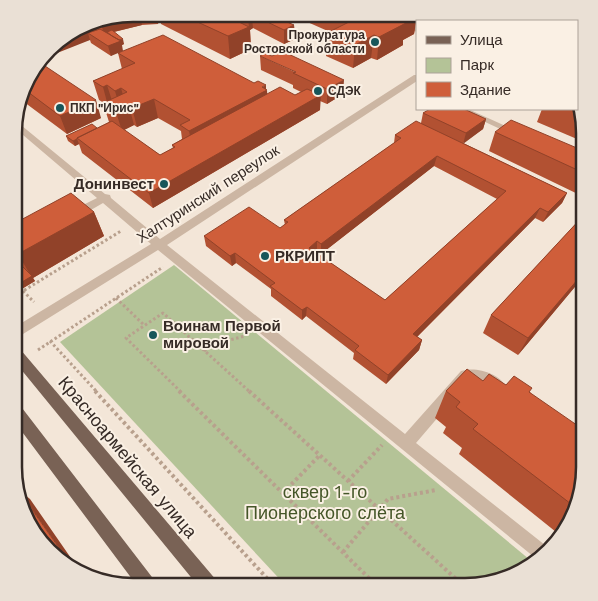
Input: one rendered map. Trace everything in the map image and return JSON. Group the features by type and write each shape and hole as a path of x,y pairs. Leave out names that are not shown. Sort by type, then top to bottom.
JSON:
{"main road":[{"name":"Красноармейская улица","path":"23,362 204,578"},
{"path":"23,421 143,578"}],"street":[{"path":"395,22 416,30"},
{"name":"Халтуринский переулок","path":"23,329 412,86"},
{"path":"463,110 523,137"},
{"path":"22,129 176,258 538,550"},
{"path":"64,220 106,198"},
{"path":"406,443 466,375 486,378 509,394"}],"path":[{"path":"22,290 134,223"},
{"path":"38,350 176,258"},
{"path":"116,298 144,326"},
{"path":"369,578 126,338 162,313 455,578"},
{"path":"204,351 214,344 260,332 264,329"},
{"path":"50,342 267,578"},
{"path":"348,481 394,433"},
{"path":"283,493 320,455"},
{"path":"343,552 388,499 447,488 453,480"}],"green space":[{"name":"сквер 1-го Пионерского слёта","path":"174,265 528,558 500,573 472,578 279,578 60,342"}],"building":[{"path":"198,22 239,22 249,27 228,36"},
{"path":"267,22 287,22 294,25 284,30"},
{"path":"349,22 406,23 379,37 374,35 355,45 327,33"},
{"path":"100,29 121,41 108,46 88,33"},
{"path":"112,30 123,39 119,40 107,32"},
{"path":"163,35 254,83 258,81 266,85 262,87 267,90 189,131 180,125 190,120 154,99 116,112 103,103 127,92 121,88 115,91 107,85 103,87 93,81 135,63 118,53"},
{"path":"282,51 344,80 327,89 293,73 296,72 260,56 265,53 272,56"},
{"path":"45,66 96,100 60,116 30,94 37,78"},
{"path":"280,87 295,95 307,89 321,95 149,193 77,138 112,121 160,155 175,147 172,145"},
{"path":"428,110 466,110 486,119 466,133 423,113"},
{"path":"511,120 575,147 575,169 495,132"},
{"name":"РКРИПТ","path":"416,121 567,193 548,212 540,208 413,334 422,340 388,375 355,350 359,346 307,307 302,310 270,286 275,283 235,253 230,256 204,236 249,207 280,228 288,222 284,220 401,138 395,135","holes":["437,156 506,191 385,300 309,248 317,241 321,244"]},
{"path":"92,124 97,128 73,141 66,136"},
{"path":"71,193 94,212 22,252 22,219"},
{"path":"575,225 575,283 528,338 491,315"},
{"path":"22,266 32,276 22,282"},
{"path":"467,369 483,381 489,374 506,385 514,376 532,388 529,392 575,424 575,482 570,503 473,429 478,424 456,407 460,402 446,391"},
{"path":"29,505 63,553 45,535"}],"place":[{"name":"Прокуратура Ростовской области","path":"375,42"},
{"name":"СДЭК","path":"318,91"},
{"name":"ПКП \"Ирис\"","path":"60,108"},
{"name":"Донинвест","path":"164,184"},
{"name":"РКРИПТ","path":"265,256"},
{"name":"Воинам Первой мировой","path":"153,335"}]}
